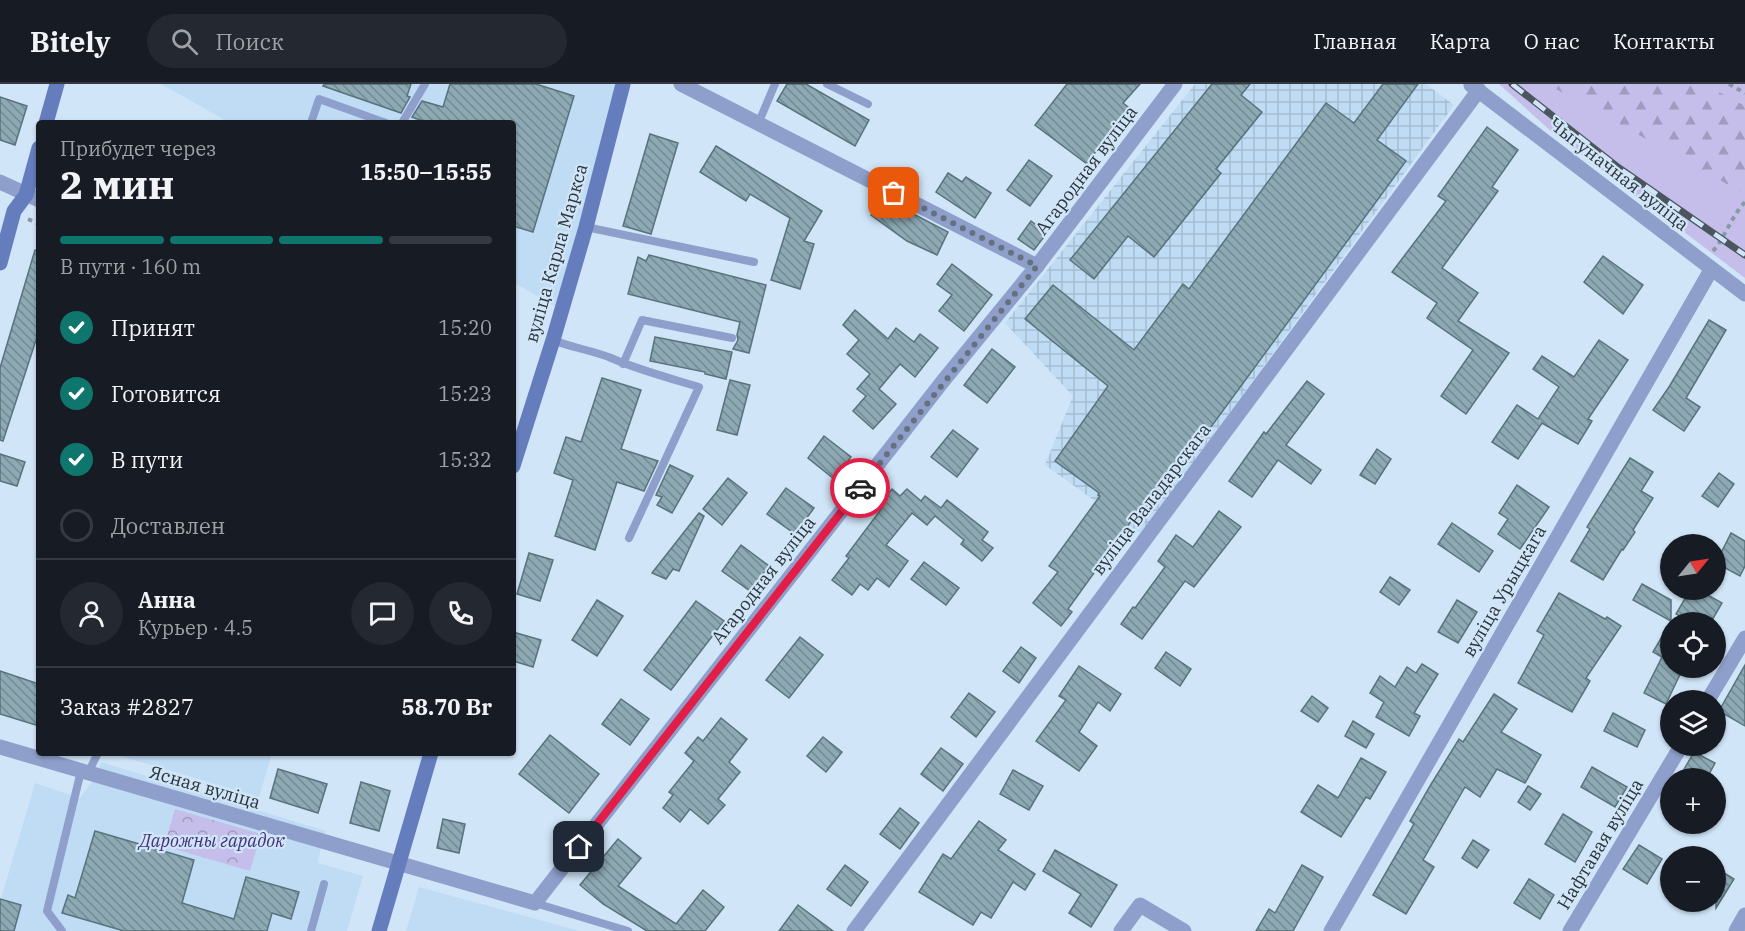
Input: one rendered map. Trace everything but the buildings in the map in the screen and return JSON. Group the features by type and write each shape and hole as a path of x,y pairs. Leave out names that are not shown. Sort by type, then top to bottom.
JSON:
{"main road":[{"path":"47,120 57,84"},
{"name":"вуліца Карла Маркса","path":"517,434 553,340 586,227 623,84"},
{"path":"0,263 14,211 33,197 36,172"},
{"path":"379,931 430,756"}],"street":[{"path":"681,84 1037,266"},
{"name":"Агародная вуліца","path":"535,903 936,391 1037,266 1175,84"},
{"name":"Чыгуначная вуліца","path":"1474,87 1745,294"},
{"name":"вуліца Валадарскага","path":"854,931 1474,87"},
{"path":"0,182 33,197"},
{"name":"вуліца Урыцкага","path":"1331,931 1706,266"},
{"path":"1714,690 1745,638"},
{"name":"Ясная вуліца","path":"0,747 399,864"},
{"name":"Нафтавая вуліца","path":"1570,931 1675,756"},
{"path":"399,864 535,903"},
{"path":"1121,931 1140,905 1184,931"},
{"path":"1736,931 1745,915"}],"lane":[{"path":"404,120 425,84"},
{"path":"758,124 775,84"},
{"path":"827,84 868,104"},
{"path":"312,120 319,99 378,120"},
{"path":"586,227 754,262"},
{"path":"623,364 642,320 732,338"},
{"path":"553,340 699,387 629,538"},
{"path":"62,931 47,911 84,772 96,756"},
{"path":"311,931 324,884"},
{"path":"535,903 628,931"}],"path":[{"path":"1729,84 1745,93"},
{"path":"1706,266 1729,224 1745,202"}],"shaded area":[{"path":"161,84 620,84 556,307 516,284 516,120 225,120"},
{"path":"1195,84 1426,84 1454,105 1141,534 1045,465 1073,396 1005,323"},
{"path":"120,756 271,756 259,797"},
{"path":"101,762 326,831 318,863 363,876 347,931 0,931 0,902 35,783 80,798 96,776"},
{"path":"419,887 580,931 406,931"}],"green space":[{"path":"1499,84 1745,84 1745,278 1554,134"},
{"path":"1547,84 1704,84 1745,106 1745,194"},
{"name":"Дарожны гарадок","path":"175,809 261,834 250,871 164,846"}],"railway":[{"path":"1512,84 1619,168 1745,255"}],"way so far":[{"path":"860,488 943,381 1037,266 894,193"}],"route":[{"path":"579,847 860,488"}]}
